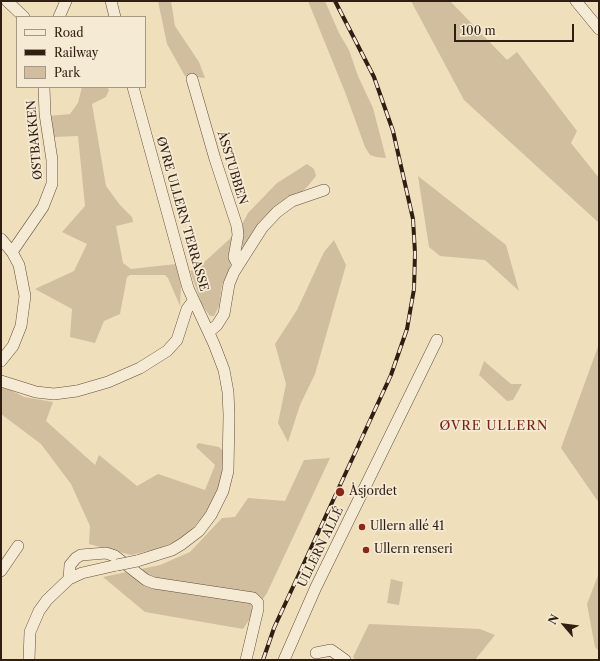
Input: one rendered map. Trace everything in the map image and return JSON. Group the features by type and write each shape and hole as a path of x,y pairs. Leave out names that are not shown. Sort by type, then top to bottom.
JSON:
{"street":[{"path":"7,1 23,16"},
{"path":"59,16 66,1"},
{"path":"111,1 115,16"},
{"path":"576,1 599,29"},
{"name":"ÅSSTUBBEN","path":"192,79 236,226 238,235 234,257 238,265"},
{"name":"ØSTBAKKEN","path":"12,252 43,207 52,184 52,160 45,114 44,88"},
{"name":"ØVRE ULLERN TERRASSE","path":"69,579 82,573 137,561 172,550 192,538 211,515 223,491 228,472 229,397 224,370 193,301 184,274 133,88"},
{"path":"208,332 217,325 224,314 229,284 238,265 262,228 278,212 302,196 324,190"},
{"path":"1,239 12,252 19,265 24,288 24,316 18,336 1,361"},
{"path":"1,381 36,392 54,394 90,388 120,377 155,360 172,346 179,334 187,310 193,301"},
{"name":"ULLERN ALLÉ","path":"284,660 316,587 437,340"},
{"path":"1,571 18,546"},
{"path":"29,660 30,632 39,611 46,600 69,579 70,565 76,558 81,556 106,553 115,556 138,574 154,583 246,596 255,599 258,603 258,609 246,660"},
{"path":"316,653 331,650 345,660"}],"green space":[{"path":"158,1 171,1 175,26 199,62 205,78 185,76 167,44"},
{"path":"308,1 325,1 339,33 349,50 358,76 373,108 386,158 370,155 365,147 345,92"},
{"path":"411,1 450,1 507,60 517,52 577,131 571,143 599,178 599,223 464,100"},
{"path":"82,88 108,88 109,90 106,97 92,104 106,186 120,205 132,217 133,222 116,226 123,263 131,269 176,264 181,286 180,306 168,278 165,275 130,275 127,277 120,314 104,321 95,343 70,337 72,309 35,289 74,271 87,244 62,232 85,206 78,136 54,137 49,116 70,114 78,103"},
{"path":"307,164 314,169 316,176 307,187 243,248 239,230 248,213 277,183"},
{"path":"418,176 506,245 519,291 485,260 440,256 429,247"},
{"path":"235,234 230,268 222,285 219,306 214,316 210,316 202,305 190,271 200,266"},
{"path":"334,240 346,265 315,374 300,405 288,442 278,423 286,384 275,344 297,310 324,252"},
{"path":"599,344 599,503 561,448"},
{"path":"484,361 511,384 522,384 513,400 507,401 479,375"},
{"path":"1,385 24,397 53,402 46,421 95,465 99,455 137,486 158,474 205,490 215,465 196,447 198,443 219,447 225,453 226,472 219,491 205,514 184,538 157,549 131,555 89,544 90,526 71,484 41,444 1,414"},
{"path":"330,458 267,593 243,629 145,612 103,577 160,565 190,552 222,518 235,517 248,498 285,501 304,460"},
{"path":"599,573 599,651 595,647 587,604"},
{"path":"391,579 403,582 399,605 387,603"},
{"path":"369,624 480,629 495,635 475,660 356,660 353,657"}],"railway":[{"path":"263,660 274,628 391,375 407,329 414,289 415,253 413,219 393,131 374,77 335,1"}],"place":[{"name":"Åsjordet","path":"340,492"},
{"name":"Ullern allé 41","path":"362,527"},
{"name":"Ullern renseri","path":"366,550"}],"district":[{"name":"ØVRE ULLERN","path":"494,426"}]}
